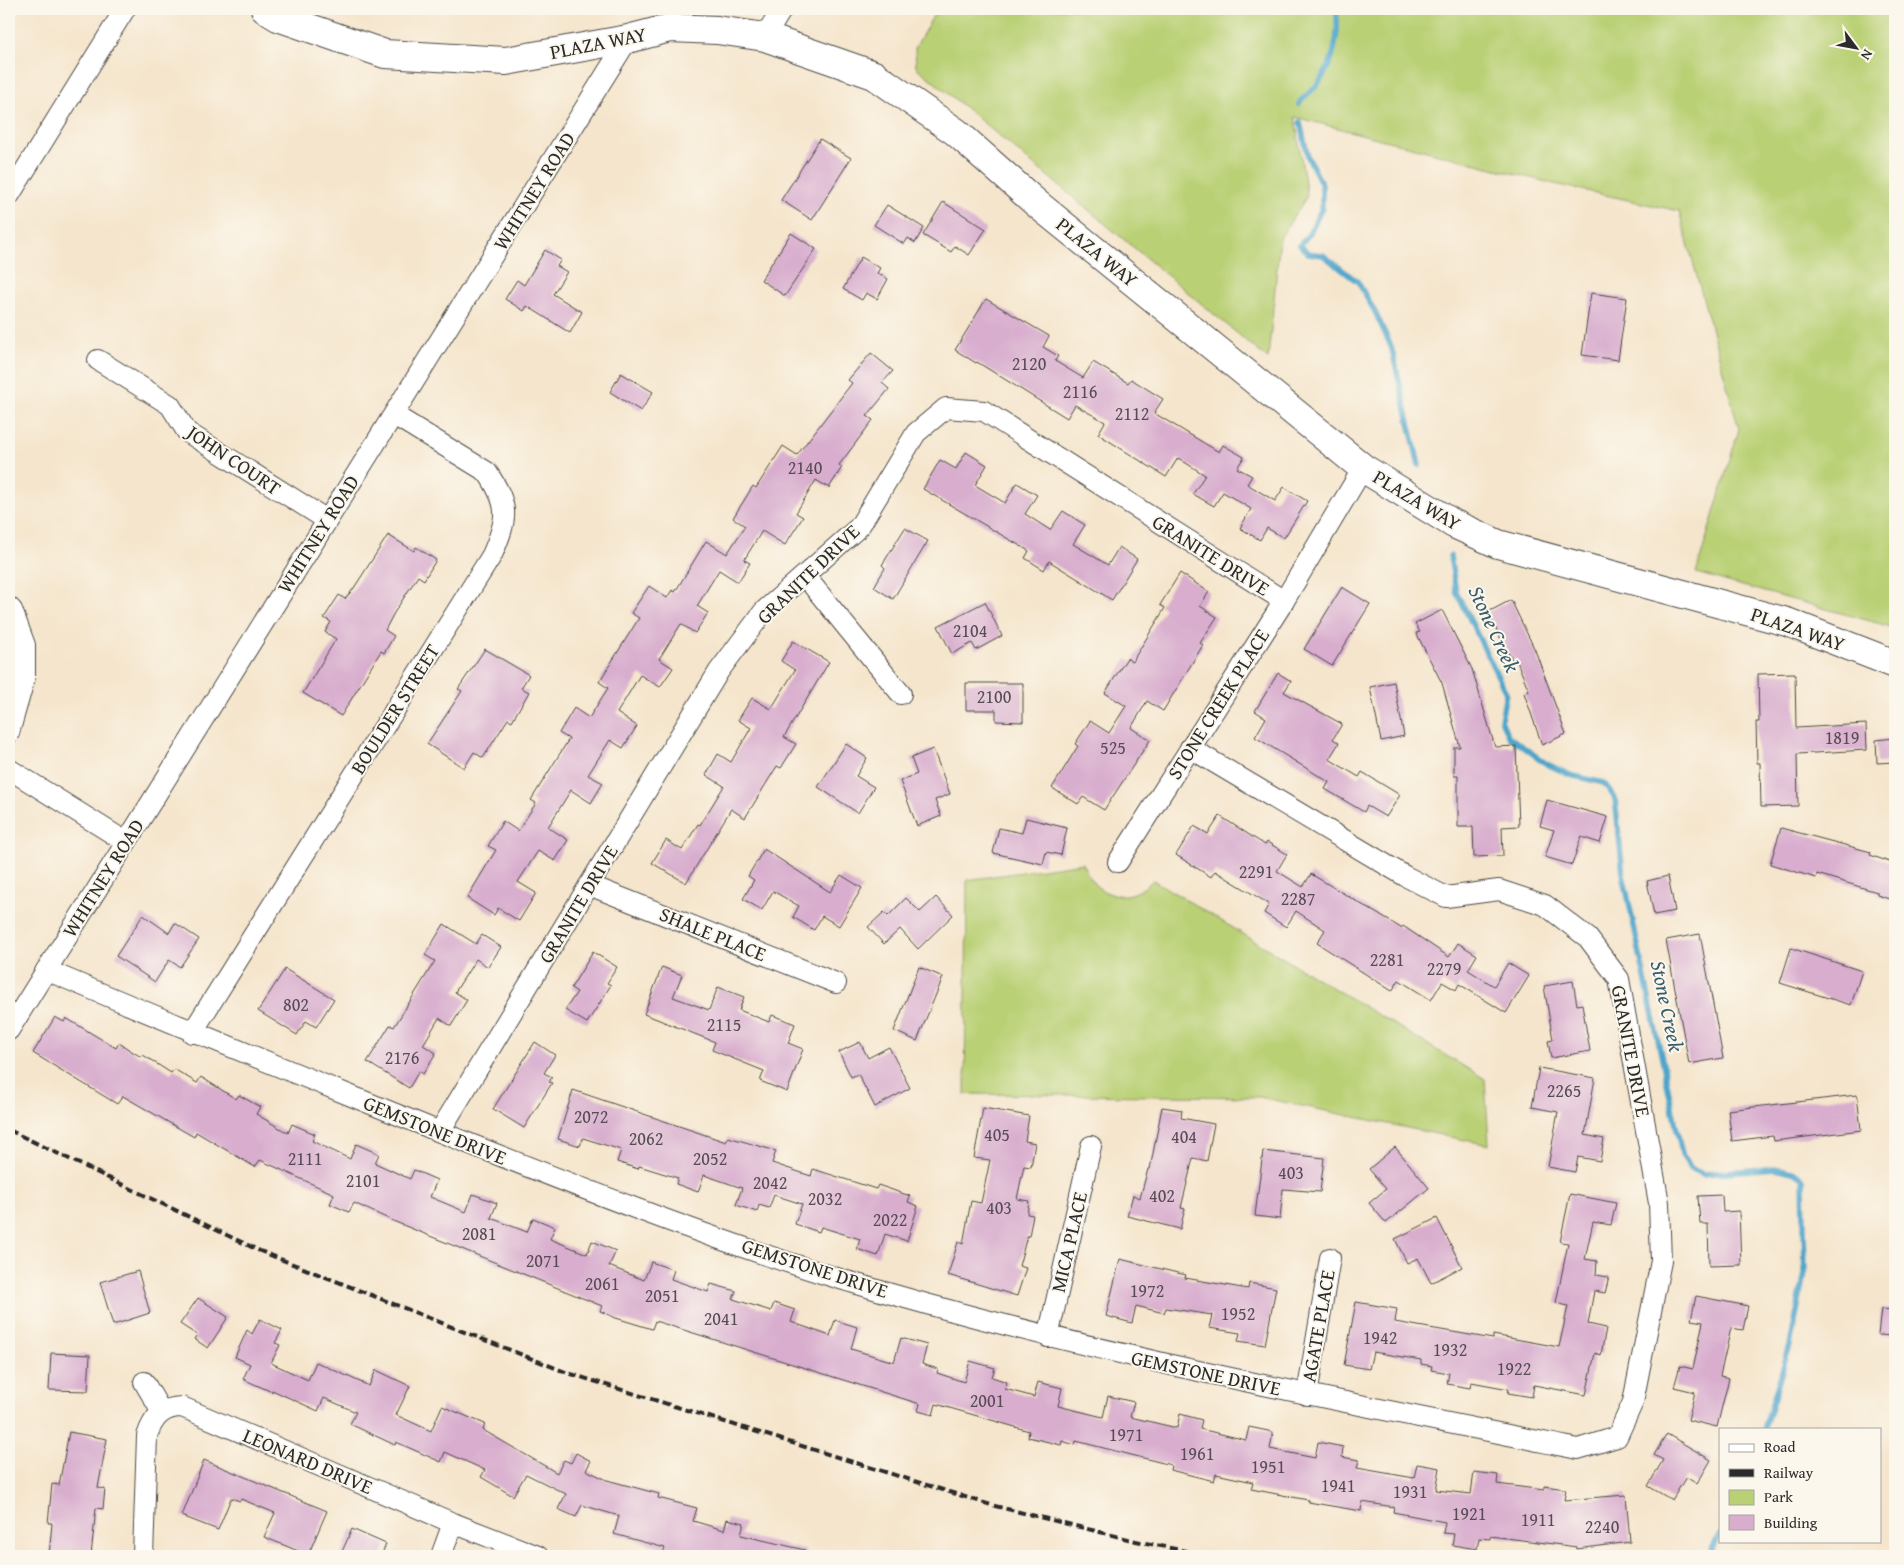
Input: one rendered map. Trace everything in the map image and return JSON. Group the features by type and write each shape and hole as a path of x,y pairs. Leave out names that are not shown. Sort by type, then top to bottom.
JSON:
{"main road":[{"name":"PLAZA WAY","path":"265,9 278,17 384,54 506,61 628,39 669,18 717,30 765,36 874,75 956,132 1036,203 1364,468 1454,524 1498,544 1787,622 1895,664"}],"street":[{"path":"9,196 125,9"},
{"path":"765,36 782,9"},
{"name":"WHITNEY ROAD","path":"9,1030 628,39"},
{"name":"JOHN COURT","path":"98,360 170,405 186,432 327,520"},
{"name":"GRANITE DRIVE","path":"440,1131 719,671 764,612 859,527 916,434 946,408 984,411 1284,601"},
{"name":"BOULDER STREET","path":"192,1033 492,555 503,529 506,509 496,484 487,472 394,415"},
{"name":"STONE CREEK PLACE","path":"1118,862 1284,601 1364,468"},
{"path":"805,576 900,694"},
{"path":"9,607 12,610 25,645 25,677 9,733"},
{"name":"GRANITE DRIVE","path":"1190,748 1405,876 1446,897 1499,890 1546,905 1588,938 1619,979 1658,1204 1661,1260 1633,1402 1616,1437"},
{"path":"9,769 126,842"},
{"name":"SHALE PLACE","path":"590,885 836,983"},
{"name":"GEMSTONE DRIVE","path":"46,970 192,1033 588,1192 826,1274 1048,1338 1307,1395 1578,1450 1616,1437"},
{"name":"MICA PLACE","path":"1048,1338 1091,1146"},
{"name":"AGATE PLACE","path":"1307,1395 1330,1258"},
{"path":"143,1556 147,1436 151,1424 162,1411 144,1382"},
{"name":"LEONARD DRIVE","path":"162,1411 171,1407 182,1407 453,1523 538,1556"},
{"path":"441,1556 453,1523"}],"green space":[{"path":"937,9 1895,9 1895,628 1696,573 1739,429 1679,211 1554,184 1295,117 1307,196 1280,238 1268,359 916,67 915,48"},
{"path":"1083,863 1088,875 1095,884 1103,891 1112,894 1123,895 1133,893 1153,880 1485,1079 1489,1145 1259,1097 965,1094 967,880"}],"building":[{"path":"820,139 851,158 812,220 781,200"},
{"path":"943,202 986,229 969,255 955,246 951,252 923,235"},
{"path":"887,205 924,228 915,243 908,238 904,244 874,225"},
{"path":"791,233 816,249 785,296 761,280"},
{"path":"545,250 561,260 557,266 567,272 553,294 582,312 570,333 527,306 524,311 505,299 517,280 524,285"},
{"path":"861,257 880,268 877,273 888,279 877,299 866,293 862,300 843,289"},
{"path":"1591,293 1627,298 1618,360 1582,355"},
{"path":"986,299 1049,336 1043,347 1058,356 1055,361 1083,378 1093,362 1128,383 1131,379 1163,399 1154,413 1219,452 1223,445 1244,457 1237,468 1252,476 1247,484 1275,501 1284,487 1307,501 1284,538 1267,528 1260,540 1240,528 1251,509 1223,492 1214,506 1193,494 1205,475 1178,458 1166,477 1098,434 1105,422 1075,405 1067,418 955,350"},
{"path":"871,353 893,371 882,383 889,389 867,416 873,420 839,465 842,467 829,488 816,480 796,513 803,517 785,545 762,531 744,560 750,563 738,582 719,570 697,606 708,613 695,633 681,624 659,659 673,668 660,687 640,675 617,713 637,726 623,748 610,740 588,775 603,783 591,803 571,790 548,827 568,840 555,861 538,851 518,882 536,893 519,921 498,908 494,915 467,898 496,850 488,846 503,821 518,831 536,803 531,800 569,739 559,733 574,708 589,718 608,688 599,682 639,618 631,613 649,586 667,598 672,590 675,592 706,541 727,554 745,526 733,518 753,486 756,488 783,446 797,455 852,383 848,380"},
{"path":"621,373 653,392 641,411 610,392"},
{"path":"966,452 987,465 975,485 1005,503 1017,483 1037,495 1025,514 1050,530 1063,511 1085,525 1073,544 1108,565 1119,547 1137,559 1112,600 1049,561 1044,570 1025,558 1029,551 923,489 940,460 956,469"},
{"path":"905,528 928,541 893,599 874,587 885,568 882,565"},
{"path":"388,535 414,551 416,547 436,560 424,580 418,576 394,613 385,630 394,636 384,653 381,651 341,716 303,693 336,639 325,632 331,622 324,618 339,595 345,599 354,588"},
{"path":"1180,573 1209,592 1200,606 1217,617 1200,643 1203,645 1163,711 1147,701 1131,728 1150,740 1104,810 1083,797 1078,804 1052,788 1078,746 1075,744 1090,721 1109,733 1126,706 1105,693 1127,658 1132,662 1165,608 1160,605"},
{"path":"1342,587 1370,604 1332,666 1304,649"},
{"path":"1511,600 1535,650 1566,734 1542,745 1524,693 1529,691 1516,659 1512,661 1488,612"},
{"path":"985,602 1002,636 976,650 972,643 952,654 938,626"},
{"path":"1442,610 1472,669 1495,747 1516,746 1519,826 1502,827 1503,856 1474,857 1473,827 1458,827 1458,776 1454,776 1454,747 1460,747 1442,683 1416,633 1420,632 1415,624"},
{"path":"793,641 829,662 784,737 796,744 781,768 777,766 745,818 731,809 686,883 652,863 666,840 682,850 698,824 700,825 724,786 706,775 718,754 731,762 751,728 738,720 752,698 771,709 795,670 781,661"},
{"path":"485,649 529,675 521,688 529,692 512,721 508,719 483,758 474,752 464,768 427,744 462,691 458,689"},
{"path":"1278,673 1291,681 1284,692 1342,724 1333,739 1339,743 1329,759 1359,777 1362,772 1400,795 1386,817 1367,806 1364,812 1325,789 1329,782 1255,737 1266,718 1255,711"},
{"path":"1795,673 1796,728 1866,724 1867,750 1797,754 1798,806 1761,807 1760,763 1757,763 1756,722 1759,722 1758,674"},
{"path":"1394,682 1404,736 1381,741 1370,687"},
{"path":"966,683 1023,683 1023,722 996,721 996,710 966,710"},
{"path":"1895,738 1895,762 1877,763 1876,740"},
{"path":"846,744 867,758 856,776 874,787 858,813 818,787"},
{"path":"933,749 950,794 935,800 941,816 917,826 900,781 917,774 911,758"},
{"path":"1547,800 1608,817 1600,843 1581,837 1572,865 1545,857 1554,830 1540,826"},
{"path":"1220,816 1265,845 1267,842 1287,854 1277,871 1303,887 1311,874 1401,928 1403,926 1449,957 1458,943 1477,955 1468,970 1494,986 1508,963 1529,976 1506,1013 1459,984 1456,990 1442,982 1431,1000 1399,980 1392,991 1317,943 1325,930 1296,911 1286,927 1264,913 1269,904 1215,871 1211,877 1176,855 1194,826 1208,834"},
{"path":"1026,818 1067,828 1061,855 1046,852 1043,864 993,853 999,828 1022,833"},
{"path":"1781,828 1871,852 1870,855 1895,864 1895,901 1877,895 1877,892 1817,874 1816,878 1770,864"},
{"path":"764,849 830,892 841,875 862,888 839,926 822,916 814,930 793,917 799,906 773,891 762,910 743,899 754,880 748,876"},
{"path":"1668,876 1675,911 1654,915 1647,881"},
{"path":"936,897 953,915 918,949 900,929 884,944 868,927 884,912 888,916 906,898 920,912"},
{"path":"143,915 169,933 175,923 199,939 180,967 169,960 155,982 116,956"},
{"path":"444,924 476,944 482,935 501,947 488,967 476,959 455,992 467,1000 451,1026 439,1018 423,1045 436,1053 423,1074 419,1071 409,1088 367,1062 390,1025 394,1027 435,961 425,955"},
{"path":"1700,934 1723,1058 1689,1064 1666,940"},
{"path":"1791,948 1862,971 1851,1005 1780,983"},
{"path":"593,952 617,967 607,983 611,985 587,1023 565,1010 577,992 571,988"},
{"path":"662,967 682,975 673,997 709,1010 718,987 744,997 739,1010 769,1022 772,1015 795,1024 788,1043 803,1049 787,1092 760,1081 764,1071 712,1050 715,1042 644,1014"},
{"path":"919,967 943,977 917,1041 894,1031"},
{"path":"285,969 334,999 316,1027 306,1021 297,1035 258,1011"},
{"path":"1573,981 1577,1005 1582,1004 1590,1051 1551,1058 1548,1041 1553,1040 1544,986"},
{"path":"55,1017 64,1022 66,1018 116,1048 119,1043 141,1057 143,1055 171,1073 174,1069 197,1083 201,1077 236,1099 239,1095 260,1107 256,1114 288,1133 292,1124 315,1134 312,1141 350,1159 356,1144 379,1154 375,1163 410,1179 414,1170 437,1180 430,1197 466,1212 473,1194 497,1203 491,1218 527,1232 533,1218 555,1227 550,1239 587,1254 592,1241 616,1251 609,1266 644,1280 651,1262 674,1270 671,1279 708,1292 711,1284 736,1291 733,1299 771,1311 774,1303 795,1310 791,1322 830,1336 835,1320 857,1327 851,1349 894,1362 901,1338 927,1345 922,1364 938,1369 937,1373 964,1382 970,1361 995,1368 992,1377 1007,1382 1005,1389 1034,1397 1038,1382 1062,1388 1058,1406 1103,1417 1108,1396 1134,1402 1130,1417 1177,1428 1180,1414 1202,1420 1200,1429 1246,1440 1249,1427 1273,1432 1270,1449 1315,1458 1318,1442 1343,1447 1342,1457 1359,1460 1357,1468 1414,1478 1417,1464 1440,1468 1436,1490 1471,1494 1474,1472 1498,1475 1497,1484 1544,1490 1544,1486 1566,1489 1564,1500 1626,1495 1630,1542 1577,1549 1577,1547 1490,1536 1490,1539 1479,1538 1477,1549 1452,1545 1454,1534 1443,1533 1445,1522 1393,1512 1394,1507 1362,1502 1361,1511 1308,1502 1308,1500 1251,1489 1253,1482 1216,1474 1214,1481 1170,1470 1171,1465 1076,1441 1075,1445 1062,1441 1061,1445 1028,1437 1029,1431 936,1404 933,1415 918,1411 920,1404 655,1321 652,1329 616,1318 600,1311 602,1306 393,1221 354,1203 349,1212 330,1204 334,1194 260,1160 255,1167 196,1132 194,1137 123,1096 117,1104 33,1053"},
{"path":"535,1042 555,1055 544,1073 552,1077 549,1082 552,1083 524,1128 493,1109"},
{"path":"860,1042 868,1058 889,1047 910,1088 875,1107 858,1074 851,1077 839,1052"},
{"path":"1539,1068 1595,1078 1585,1135 1604,1139 1600,1161 1578,1157 1575,1172 1548,1167 1558,1112 1532,1107"},
{"path":"573,1090 726,1142 728,1137 776,1151 772,1163 811,1176 813,1169 876,1189 878,1185 910,1196 908,1202 918,1206 907,1241 885,1234 878,1256 857,1249 860,1239 821,1227 819,1232 795,1224 802,1204 774,1195 769,1208 759,1205 757,1212 736,1205 742,1188 704,1175 698,1192 676,1184 678,1178 639,1166 638,1169 617,1162 621,1150 583,1138 580,1146 558,1139"},
{"path":"1857,1095 1861,1130 1774,1141 1773,1136 1732,1141 1728,1110"},
{"path":"1162,1107 1182,1110 1181,1118 1214,1124 1207,1161 1193,1158 1181,1208 1185,1209 1180,1229 1127,1216 1133,1195 1140,1198 1148,1169 1150,1169"},
{"path":"983,1108 1029,1116 1025,1141 1035,1143 1031,1167 1024,1166 1017,1199 1029,1201 1027,1214 1033,1215 1029,1236 1027,1236 1019,1266 1026,1268 1017,1296 948,1275 958,1242 963,1244 971,1201 981,1203 990,1160 974,1158"},
{"path":"1395,1147 1429,1188 1386,1223 1369,1203 1386,1189 1369,1169"},
{"path":"1263,1151 1324,1158 1320,1192 1283,1189 1280,1219 1255,1216"},
{"path":"1570,1194 1616,1203 1611,1225 1593,1222 1585,1259 1597,1261 1596,1275 1609,1277 1605,1293 1594,1291 1588,1324 1606,1328 1601,1355 1595,1353 1586,1395 1534,1385 1532,1397 1508,1393 1509,1389 1471,1382 1470,1388 1447,1384 1449,1373 1431,1370 1432,1366 1421,1364 1421,1360 1373,1352 1369,1369 1344,1365 1356,1302 1397,1309 1395,1322 1493,1339 1493,1335 1559,1347 1568,1306 1556,1303 1568,1243 1560,1242"},
{"path":"1722,1195 1723,1212 1739,1211 1741,1265 1709,1266 1708,1224 1700,1224 1698,1196"},
{"path":"1437,1218 1462,1267 1431,1283 1418,1258 1407,1263 1395,1239"},
{"path":"1120,1259 1186,1275 1185,1278 1248,1289 1249,1283 1276,1288 1265,1345 1238,1341 1240,1333 1209,1328 1212,1315 1166,1308 1164,1313 1136,1306 1132,1323 1106,1316"},
{"path":"138,1271 150,1313 113,1325 100,1282"},
{"path":"1696,1296 1748,1306 1743,1330 1731,1328 1720,1376 1729,1378 1717,1427 1688,1420 1695,1392 1674,1387 1680,1366 1693,1369 1703,1322 1691,1320"},
{"path":"198,1298 228,1317 208,1348 194,1339 197,1335 180,1324"},
{"path":"1881,1309 1895,1310 1895,1336 1878,1335"},
{"path":"260,1319 282,1330 275,1343 280,1345 271,1363 308,1380 316,1362 369,1386 376,1370 410,1386 396,1415 431,1431 442,1406 485,1424 483,1430 557,1473 564,1460 571,1463 576,1453 591,1461 586,1470 607,1480 659,1494 658,1498 697,1508 693,1521 724,1530 727,1519 744,1523 741,1535 805,1550 805,1556 677,1556 663,1553 665,1548 614,1534 619,1516 582,1505 576,1517 558,1509 566,1494 526,1474 513,1496 481,1477 485,1470 445,1452 441,1462 396,1442 395,1445 350,1424 356,1412 324,1398 318,1411 272,1390 272,1392 243,1379 250,1364 235,1357 247,1330 252,1334"},
{"path":"51,1353 90,1355 88,1391 49,1390"},
{"path":"69,1432 107,1439 98,1488 105,1489 103,1509 96,1508 91,1556 49,1556 52,1523 48,1523 52,1484 59,1485"},
{"path":"1667,1434 1711,1460 1697,1484 1686,1477 1672,1500 1648,1486 1663,1460 1654,1455"},
{"path":"204,1460 327,1511 308,1555 264,1537 275,1513 241,1499 240,1501 231,1498 218,1530 182,1516"},
{"path":"352,1529 386,1544 381,1556 340,1556"}],"waterway":[{"name":"Stone Creek","path":"1299,104 1324,76 1332,58 1337,28 1336,9"},
{"name":"Stone Creek","path":"1300,122 1308,157 1322,185 1322,208 1309,234 1300,245 1308,253 1323,255 1358,282 1375,312 1391,346 1419,465"},
{"name":"Stone Creek","path":"1450,556 1456,591 1506,693 1501,720 1508,736 1547,764 1570,775 1604,783 1615,798 1623,874 1682,1154 1690,1168 1703,1174 1775,1168 1793,1172 1803,1179 1805,1273 1790,1345 1764,1428"},
{"name":"Stone Creek","path":"1708,1556 1719,1535"}],"railway":[{"path":"9,1130 260,1251 568,1373 991,1505 1136,1541 1210,1556"}]}
